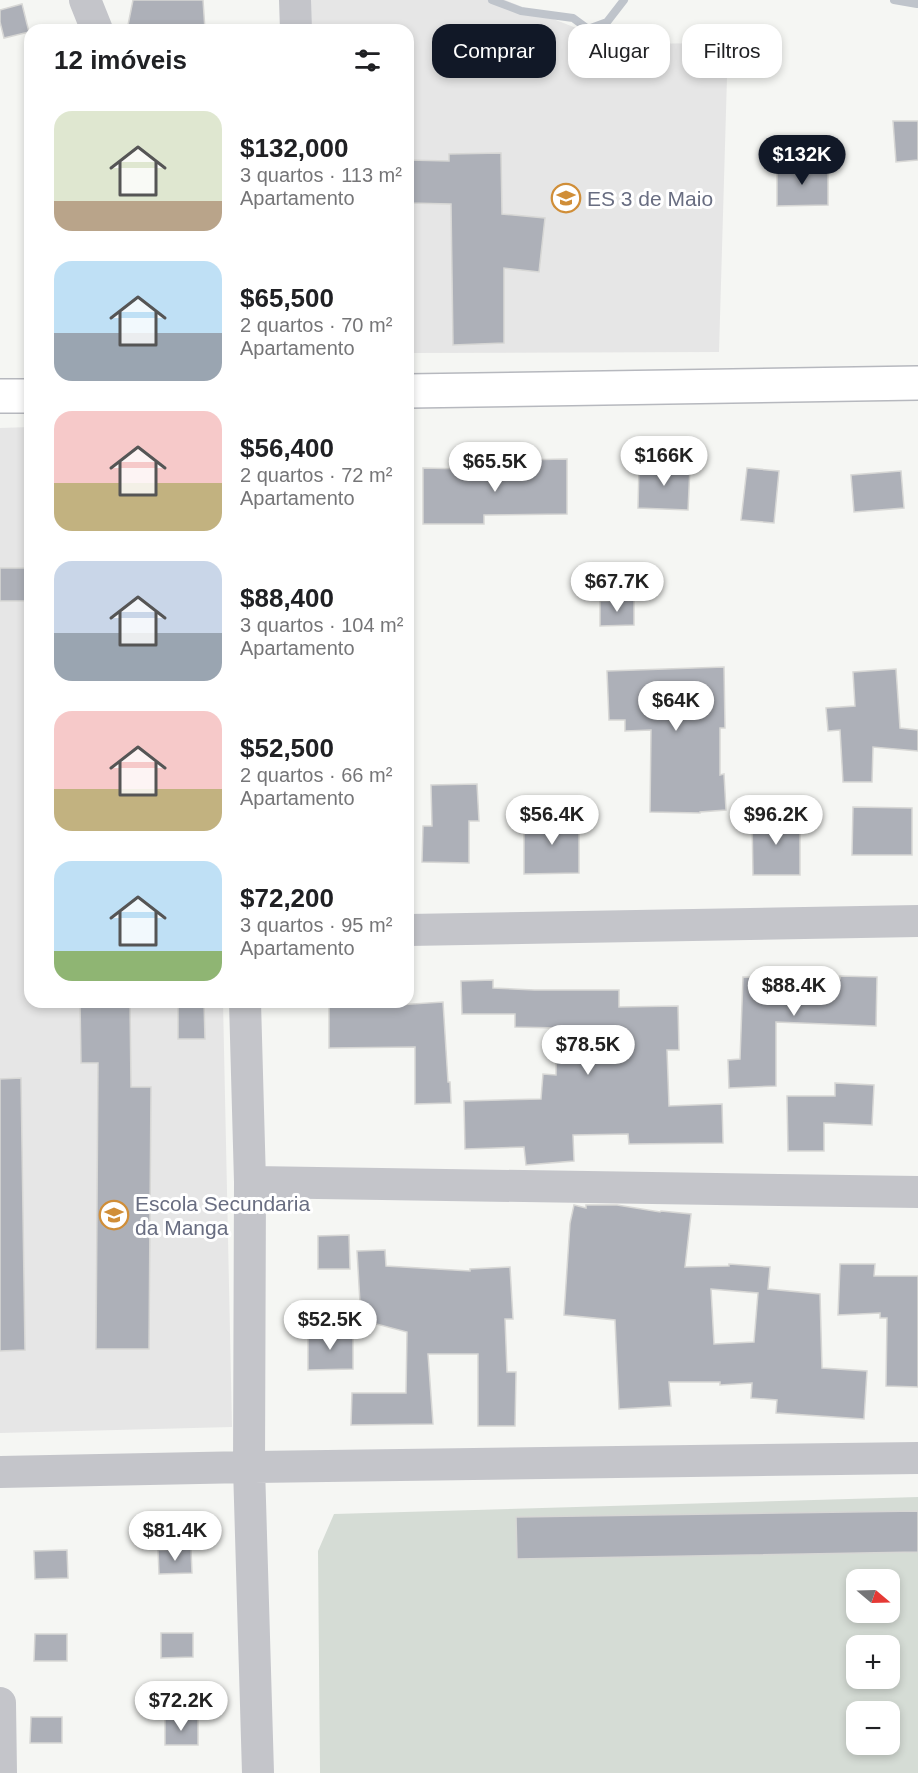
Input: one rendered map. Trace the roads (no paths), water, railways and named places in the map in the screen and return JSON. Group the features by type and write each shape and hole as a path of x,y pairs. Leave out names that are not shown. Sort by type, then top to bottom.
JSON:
{"street":[{"path":"85,0 95,24"},
{"path":"295,0 296,24"},
{"path":"414,390 918,383"},
{"path":"0,396 24,396"},
{"path":"414,930 918,921"},
{"path":"245,1008 250,1182 249,1467 258,1773"},
{"path":"250,1182 918,1192"},
{"path":"0,1473 249,1467 918,1458"},
{"path":"0,1703 1,1773"}],"waterway":[{"path":"492,0 521,11 573,18 588,29 607,22 624,0"},
{"path":"894,0 917,4"}],"place":[{"name":"ES 3 de Maio","path":"566,198"},
{"name":"Escola Secundaria da Manga","path":"114,1215"}]}
